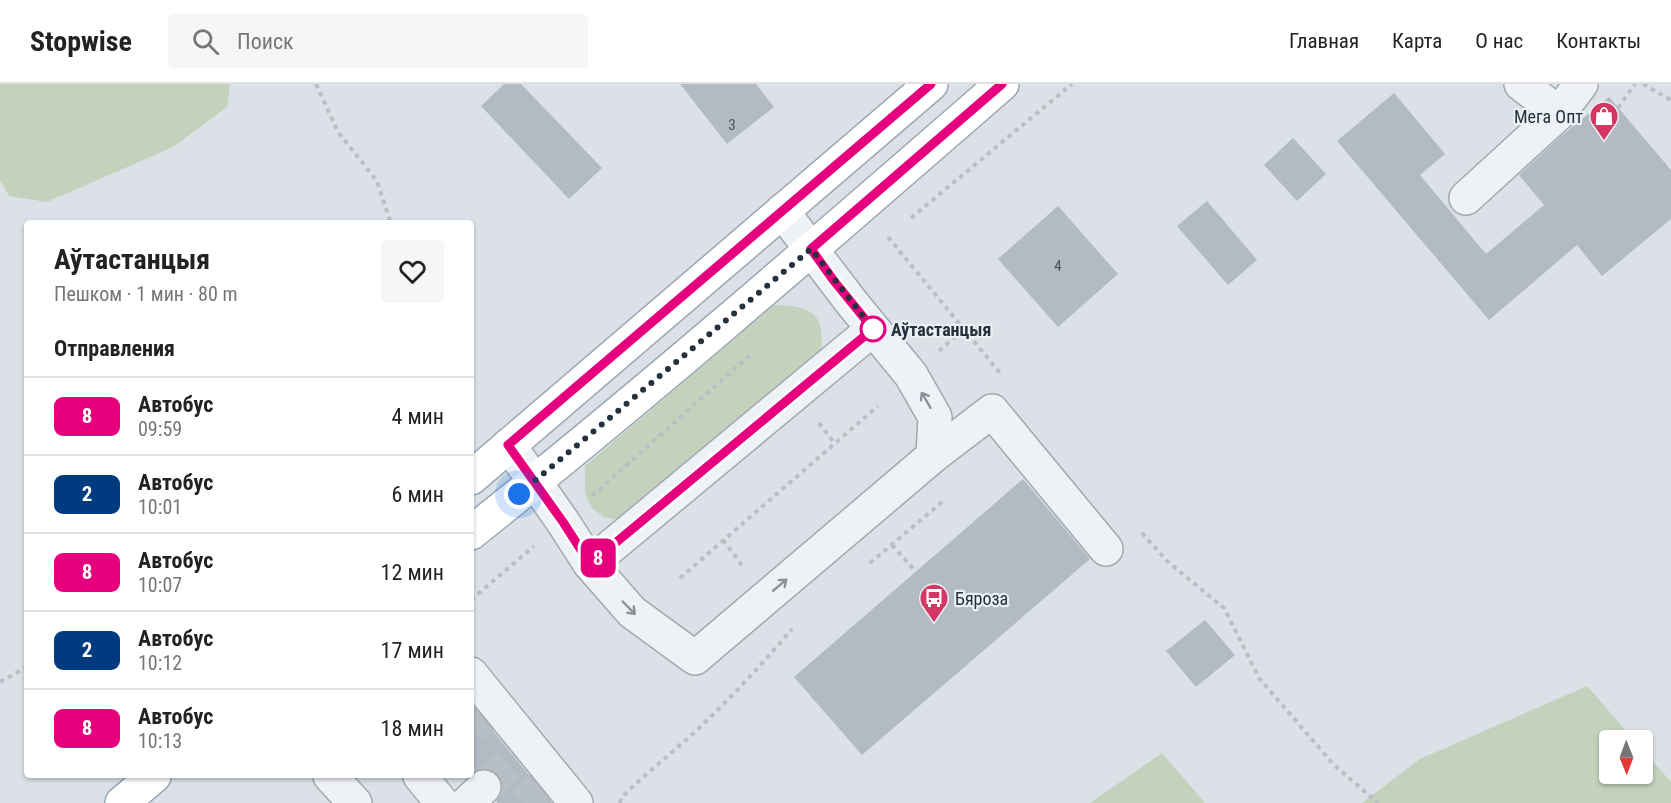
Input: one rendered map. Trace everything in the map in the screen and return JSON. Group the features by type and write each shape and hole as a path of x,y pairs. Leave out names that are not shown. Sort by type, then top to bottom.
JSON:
{"main road":[{"path":"474,475 931,84"},
{"path":"474,530 535,482 1002,84"},
{"path":"122,803 152,778"}],"lane":[{"path":"1521,84 1559,112"},
{"path":"1466,198 1559,112 1581,84"},
{"path":"782,211 834,281 911,375 935,417 933,456"},
{"path":"590,564 873,329"},
{"path":"508,445 590,564 632,612 695,658 933,456 992,411 1106,549"},
{"path":"474,682 491,711 524,752 548,780 576,803"},
{"path":"332,778 355,803"},
{"path":"422,778 442,803"}],"path":[{"path":"316,84 338,132 377,181 390,220"},
{"path":"906,222 1072,84"},
{"path":"1618,108 1635,84"},
{"path":"1643,84 1671,100"},
{"path":"474,597 756,351"},
{"path":"680,578 878,406"},
{"path":"1135,525 1167,561 1224,608 1259,678 1335,765 1378,803"},
{"path":"892,545 916,572"},
{"path":"620,803 621,798 646,773 696,731 753,674 793,628"},
{"path":"0,682 24,669"}],"green space":[{"path":"0,84 230,84 227,107 173,147 47,202 9,196 0,180"},
{"path":"774,305 798,307 813,314 821,329 821,353 630,514 615,519 604,517 592,508 585,493 585,466"},
{"path":"1587,686 1625,730 1599,730 1599,784 1653,784 1653,761 1671,782 1671,803 1362,803 1420,759"},
{"path":"1162,753 1205,803 1090,803"}],"building":[{"path":"504,84 521,84 602,168 569,199 481,106"},
{"path":"680,84 756,84 774,107 727,144"},
{"path":"1394,93 1445,154 1420,175 1486,254 1544,205 1519,175 1560,137 1609,97 1671,170 1671,219 1602,276 1577,245 1489,320 1337,141"},
{"path":"1293,138 1326,174 1297,201 1264,165"},
{"path":"1207,201 1257,260 1228,285 1177,226"},
{"path":"1058,206 1118,274 1058,327 998,259"},
{"name":"Бяроза","path":"1023,479 1090,559 862,755 794,677"},
{"path":"1205,620 1235,655 1196,687 1166,651"},
{"path":"474,708 552,803 498,803 496,801 502,793 502,783 498,775 489,769 474,772"}],"tunnel":[{"path":"474,726 484,717"},
{"path":"484,787 518,757"},
{"path":"522,803 542,786"}],"bus line":[{"name":"8","path":"931,84 508,445 590,564 873,329 811,249 1002,84"}],"place":[{"name":"Мега Опт","path":"1604,142"},
{"name":"Аўтастанцыя","path":"873,329"},
{"name":"Бяроза","path":"934,624"}],"route":[{"path":"519,494 811,249 873,329"}]}
